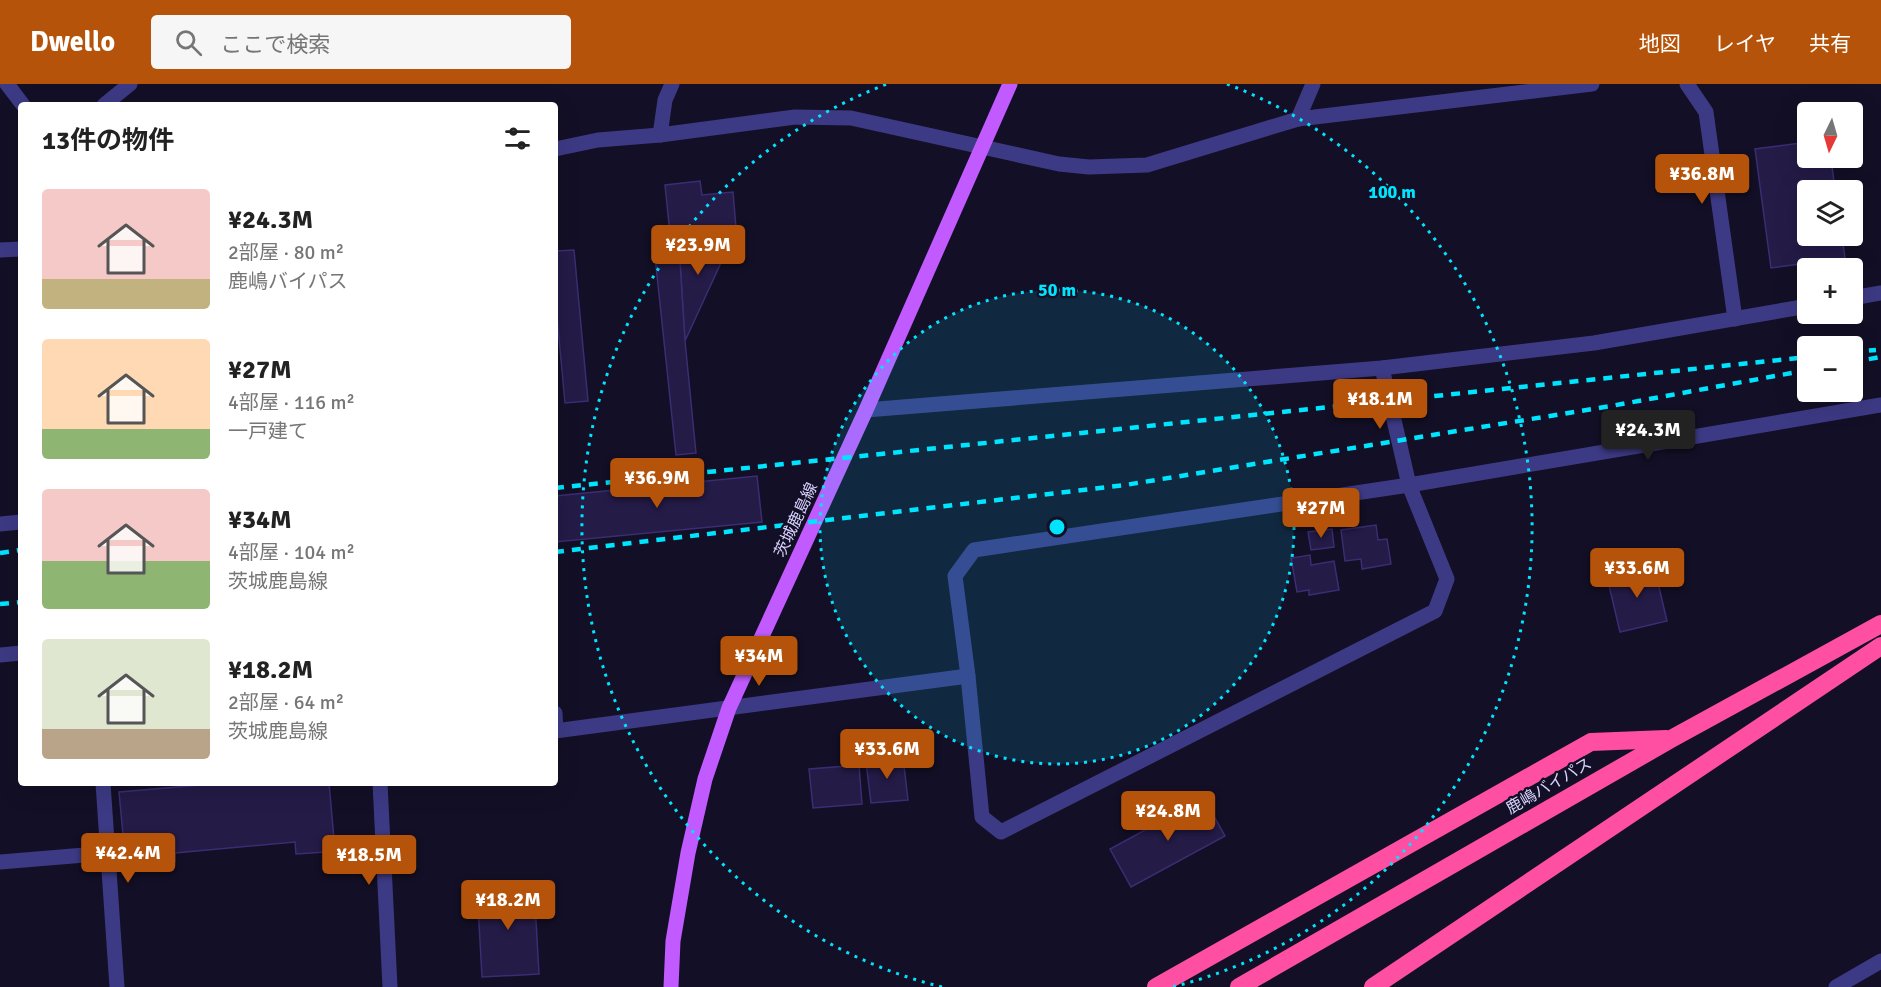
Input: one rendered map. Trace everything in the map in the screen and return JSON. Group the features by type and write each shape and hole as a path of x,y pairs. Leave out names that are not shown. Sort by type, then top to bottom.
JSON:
{"highway":[{"name":"鹿嶋バイパス","path":"1239,987 1671,739 1881,624"},
{"path":"1373,987 1881,646"},
{"path":"1156,987 1591,742 1671,739"}],"main road":[{"name":"茨城鹿島線","path":"671,987 674,941 688,853 705,779 729,708 866,410 1011,84"}],"street":[{"path":"7,84 22,102"},
{"path":"108,102 130,84"},
{"path":"660,135 665,100 672,84"},
{"path":"1298,119 1313,84"},
{"path":"558,148 598,140 660,135 795,117 851,118 1059,164 1089,167 1147,165 1298,119 1592,84"},
{"path":"1687,84 1706,112 1735,319"},
{"path":"0,250 18,249"},
{"path":"1863,296 1881,293"},
{"path":"866,410 1382,368 1594,343 1797,308"},
{"path":"1382,368 1409,485 1447,579 1436,611 1001,832 982,817 955,576 974,550 1409,485 1881,405"},
{"path":"0,524 18,522"},
{"path":"0,654 18,653"},
{"path":"558,731 968,676"},
{"path":"103,786 117,987"},
{"path":"380,786 390,987"},
{"path":"0,862 109,853"},
{"path":"1836,987 1881,961"}],"building":[{"path":"1797,143 1797,168 1832,168 1834,180 1797,180 1797,246 1843,246 1845,258 1797,258 1797,264 1771,268 1755,149"},
{"path":"700,181 702,195 733,192 736,228 670,234 665,185"},
{"path":"731,241 685,341 679,245"},
{"path":"679,245 685,341 696,453 676,455 654,247"},
{"path":"574,250 588,401 565,403 558,327 558,251"},
{"path":"757,476 762,522 558,542 558,496"},
{"path":"1376,525 1378,540 1387,539 1391,564 1362,569 1361,559 1345,561 1341,530"},
{"path":"1332,529 1334,547 1311,550 1308,532"},
{"path":"1310,555 1311,565 1334,561 1339,590 1309,595 1309,590 1297,592 1291,558"},
{"path":"1654,566 1667,621 1620,632 1607,577"},
{"path":"903,757 908,800 871,803 866,762"},
{"path":"859,765 862,804 813,808 809,769"},
{"path":"189,786 329,786 334,839 326,839 326,852 296,854 295,842 175,853 175,862 148,865 147,853 125,856 119,792"},
{"path":"1204,798 1225,836 1131,887 1110,849"},
{"path":"534,885 539,974 482,977 477,888"}],"railway":[{"path":"1863,351 1876,350"},
{"path":"1863,360 1881,357"},
{"path":"558,488 1797,358"},
{"path":"558,552 1125,485 1611,406 1797,372"},
{"path":"0,553 18,550"},
{"path":"0,604 18,602"}]}
